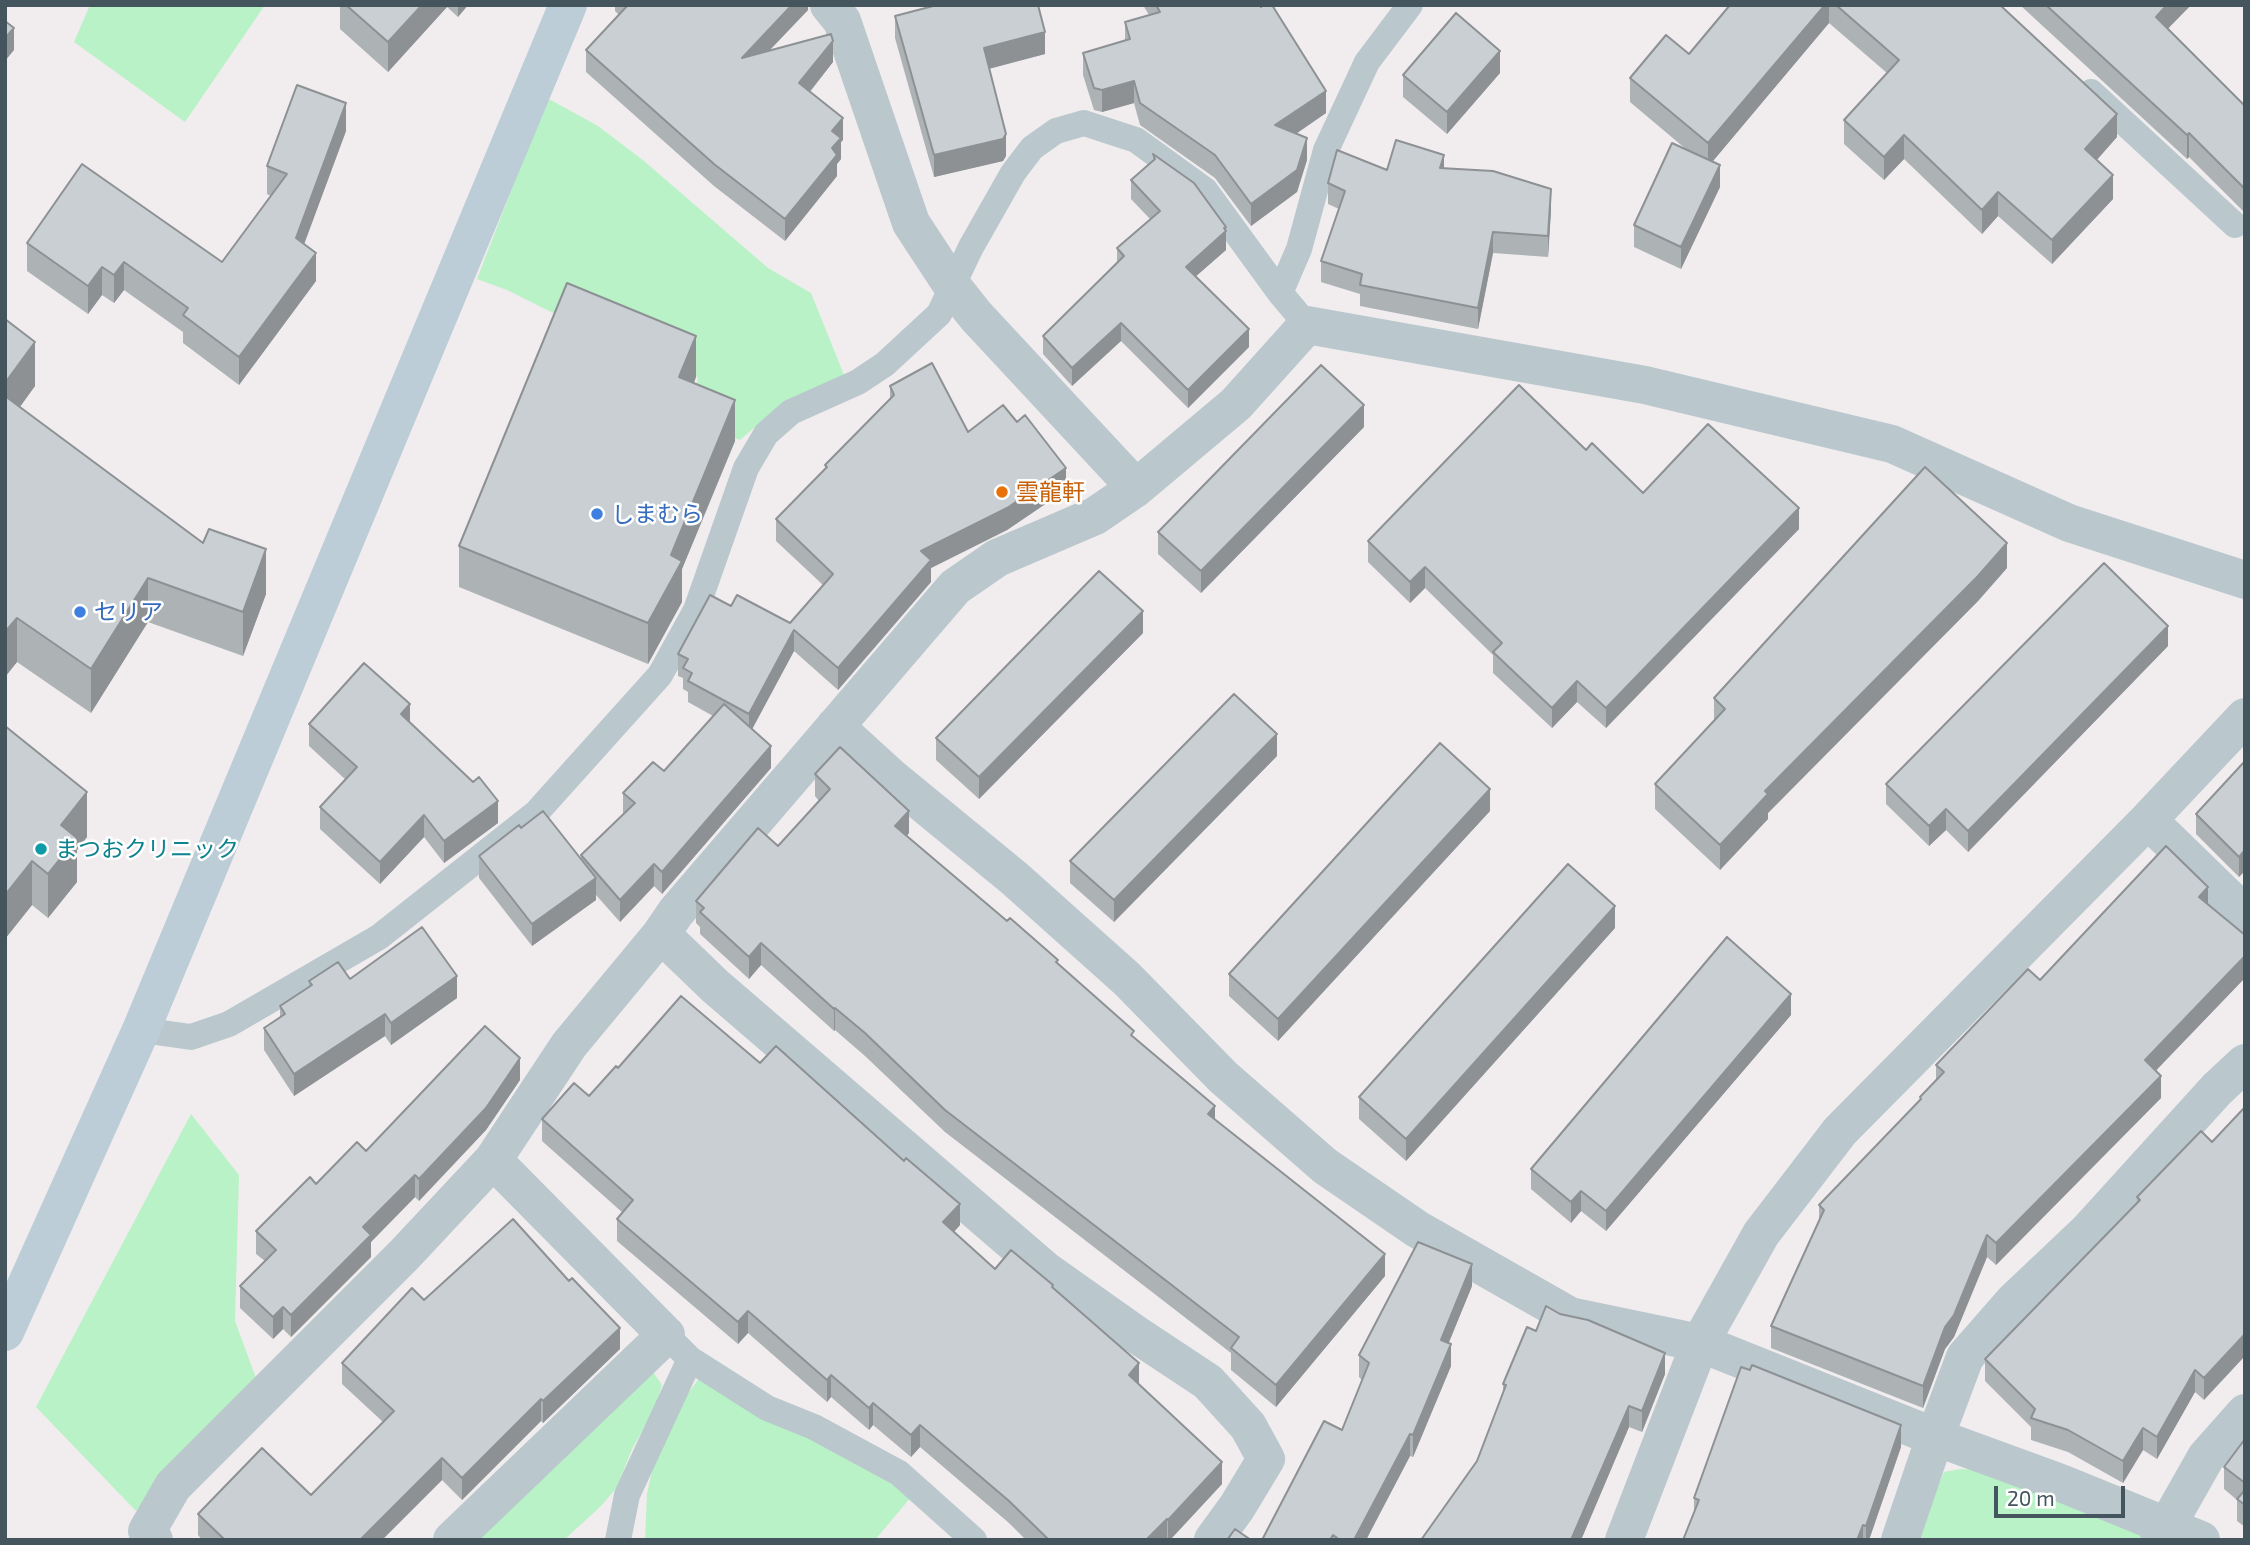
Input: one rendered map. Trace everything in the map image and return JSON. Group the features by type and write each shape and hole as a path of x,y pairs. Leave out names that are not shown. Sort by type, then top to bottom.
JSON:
{"street":[{"path":"5,1332 141,1030 568,5"},
{"path":"829,5 842,21 911,223 976,317 1136,488"},
{"path":"154,1540 147,1531 173,1486 404,1255 493,1160 569,1045 661,934 676,912 956,587 997,558 1095,516 1136,488 1236,404 1307,325 1645,384 1892,443 2069,523 2245,580"},
{"path":"1624,1540 1700,1342 1760,1234 1840,1131 2148,820 2245,717"},
{"path":"835,726 892,778 1014,878 1127,979 1223,1077 1325,1166 1417,1229 1570,1316 1700,1342 2162,1532 2201,1540"},
{"path":"2148,820 2245,914"},
{"path":"661,934 715,986 1045,1270 1134,1334 1208,1382 1248,1426 1266,1459 1213,1540"},
{"path":"1900,1540 1965,1357 2014,1301 2088,1231 2245,1063"},
{"path":"452,1540 678,1347 493,1160"},
{"path":"2162,1532 2206,1457 2245,1413"}],"lane":[{"path":"1280,293 1299,249 1326,150 1367,62 1410,5"},
{"path":"2072,75 2235,225"},
{"path":"141,1030 191,1037 229,1024 379,937 536,813 660,675 696,610 746,468 766,434 791,412 858,382 885,364 940,314 971,247 1013,173 1032,148 1056,131 1084,123 1136,140 1205,190 1280,293 1307,325"},
{"path":"618,1540 627,1495 645,1453 678,1347 766,1409 814,1427 899,1473 974,1540"}],"green space":[{"path":"90,5 265,5 185,122 74,42"},
{"path":"547,98 598,126 644,161 768,268 811,293 844,375 775,410 740,440 713,429 688,411 698,379 694,371 477,279"},
{"path":"191,1114 239,1175 235,1321 256,1378 136,1511 36,1407"},
{"path":"653,1372 662,1385 654,1410 632,1449 617,1487 602,1505 564,1540 477,1540"},
{"path":"704,1372 858,1459 911,1497 875,1540 645,1540 647,1494 661,1430"},
{"path":"1980,1470 2142,1523 2147,1540 1914,1540 1944,1472"}],"building":[{"path":"346,5 422,5 388,42"},
{"path":"628,5 792,5 742,58 831,34 833,41 799,83 843,118 832,131 841,138 832,148 837,155 785,219 714,164 586,50"},
{"path":"937,5 1038,5 1045,32 984,48 1006,134 1003,139 934,155 895,16"},
{"path":"1156,5 1272,5 1326,91 1275,125 1307,138 1297,170 1251,204 1215,155 1140,103 1134,81 1102,90 1094,88 1083,53 1130,39 1125,22 1160,12"},
{"path":"1730,5 1825,5 1708,143 1630,78 1666,35 1689,54"},
{"path":"1836,5 2000,5 2117,114 2085,149 2113,175 2052,240 1998,192 1982,210 1904,135 1884,157 1844,120 1899,60"},
{"path":"2046,5 2167,5 2156,17 2245,106 2245,186 2243,187 2189,133 2187,135"},
{"path":"1456,13 1500,51 1447,112 1403,75"},
{"path":"5,21 14,28 5,38"},
{"path":"297,85 346,103 296,238 316,253 239,357 183,315 188,308 124,262 114,275 102,267 88,286 27,243 82,164 222,262 287,174 267,166"},
{"path":"1396,140 1444,155 1440,168 1493,171 1551,189 1548,236 1493,232 1478,308 1360,285 1362,274 1321,261 1345,191 1328,183 1337,150 1387,170"},
{"path":"1672,143 1720,165 1681,247 1634,225"},
{"path":"1153,154 1194,183 1226,227 1226,231 1186,267 1249,329 1188,390 1121,323 1072,368 1043,336 1124,256 1117,248 1160,211 1131,180 1155,159"},
{"name":"しまむら","path":"567,283 696,336 679,377 735,400 671,555 682,561 648,623 459,546"},
{"path":"5,319 35,342 5,383"},
{"path":"932,363 968,432 1003,405 1017,422 1025,415 1066,468 1007,508 921,551 931,560 838,668 794,630 749,714 688,681 692,673 683,668 688,659 678,654 710,595 731,606 737,595 790,623 833,574 776,519 894,395 890,386"},
{"path":"1321,365 1364,405 1201,571 1158,532"},
{"path":"1519,385 1586,450 1592,443 1643,493 1708,424 1799,508 1606,708 1577,681 1552,708 1493,652 1502,643 1425,567 1410,582 1368,541"},
{"name":"セリア","path":"5,396 203,543 209,529 266,549 243,612 148,578 91,669 17,618 5,632"},
{"path":"1925,467 2007,543 1978,576 1765,791 1768,794 1720,845 1655,784 1725,709 1714,698"},
{"path":"2104,563 2168,626 1968,831 1946,809 1929,826 1886,784"},
{"path":"1099,571 1143,611 979,777 936,738"},
{"path":"364,663 410,704 401,714 473,782 479,777 498,801 444,841 424,815 380,862 320,807 357,767 309,724"},
{"path":"1234,694 1277,734 1114,900 1070,861"},
{"path":"724,704 771,746 662,872 654,864 620,900 581,855 635,803 623,793 653,762 664,771"},
{"path":"5,726 87,792 61,825 77,838 48,874 32,861 5,895"},
{"path":"1440,743 1490,789 1278,1019 1229,974"},
{"path":"840,747 909,811 895,826 1007,921 1010,918 1058,960 1056,962 1134,1031 1131,1035 1215,1106 1208,1114 1385,1254 1276,1385 1231,1348 1239,1337 945,1110 865,1033 834,1009 761,943 749,957 700,912 704,908 696,901 758,828 778,846 830,789 815,774"},
{"path":"2245,761 2245,850 2239,857 2196,814"},
{"path":"543,811 596,878 532,924 479,856 519,825 521,828"},
{"path":"2166,846 2208,887 2199,897 2245,935 2245,956 2145,1060 2161,1076 1996,1243 1987,1235 1954,1315 1945,1327 1923,1386 1771,1326 1824,1210 1819,1205 1921,1099 1944,1072 1936,1065 2028,969 2040,980"},
{"path":"1568,864 1615,906 1406,1139 1359,1097"},
{"path":"422,927 457,976 391,1023 385,1014 294,1074 264,1028 285,1014 280,1006 312,985 309,981 338,962 350,979"},
{"path":"1727,937 1791,994 1606,1211 1581,1191 1571,1202 1531,1169"},
{"path":"681,996 760,1063 776,1046 904,1161 906,1158 960,1204 943,1222 995,1269 1011,1250 1139,1363 1129,1375 1222,1462 1146,1540 1049,1540 1009,1501 920,1425 911,1435 873,1403 869,1408 831,1375 827,1380 748,1311 738,1322 617,1219 633,1200 542,1119 574,1083 589,1096 616,1066 618,1068"},
{"path":"485,1026 520,1058 486,1108 419,1179 415,1175 363,1227 371,1235 291,1315 283,1307 273,1317 240,1286 276,1250 256,1231 310,1177 316,1184 357,1142 366,1151"},
{"path":"2245,1107 2245,1334 2204,1378 2195,1370 2157,1437 2143,1428 2123,1461 2068,1430 2031,1418 2035,1409 1985,1359 2140,1200 2137,1197 2201,1131 2212,1142"},
{"path":"513,1219 569,1281 572,1278 620,1328 543,1401 541,1399 462,1478 442,1458 360,1540 225,1540 198,1514 262,1448 311,1495 394,1411 342,1363 412,1288 424,1300"},
{"path":"1418,1242 1472,1264 1441,1340 1451,1344 1413,1435 1410,1434 1354,1540 1340,1540 1333,1535 1330,1540 1262,1540 1324,1421 1342,1430 1369,1363 1359,1355"},
{"path":"1546,1306 1560,1314 1588,1320 1665,1353 1642,1411 1629,1406 1571,1540 1421,1540 1477,1461 1506,1385 1503,1384 1527,1327 1536,1331"},
{"path":"1752,1365 1901,1425 1866,1526 1863,1525 1857,1540 1683,1540 1699,1500 1694,1498 1741,1367 1750,1370"},
{"path":"2245,1439 2245,1483 2224,1467"},
{"path":"2245,1490 2245,1505 2237,1499"},
{"path":"1235,1529 1251,1540 1227,1540"}],"place":[{"name":"雲龍軒","path":"1002,492"},
{"name":"しまむら","path":"597,514"},
{"name":"セリア","path":"80,612"},
{"name":"まつおクリニック","path":"41,849"}]}
